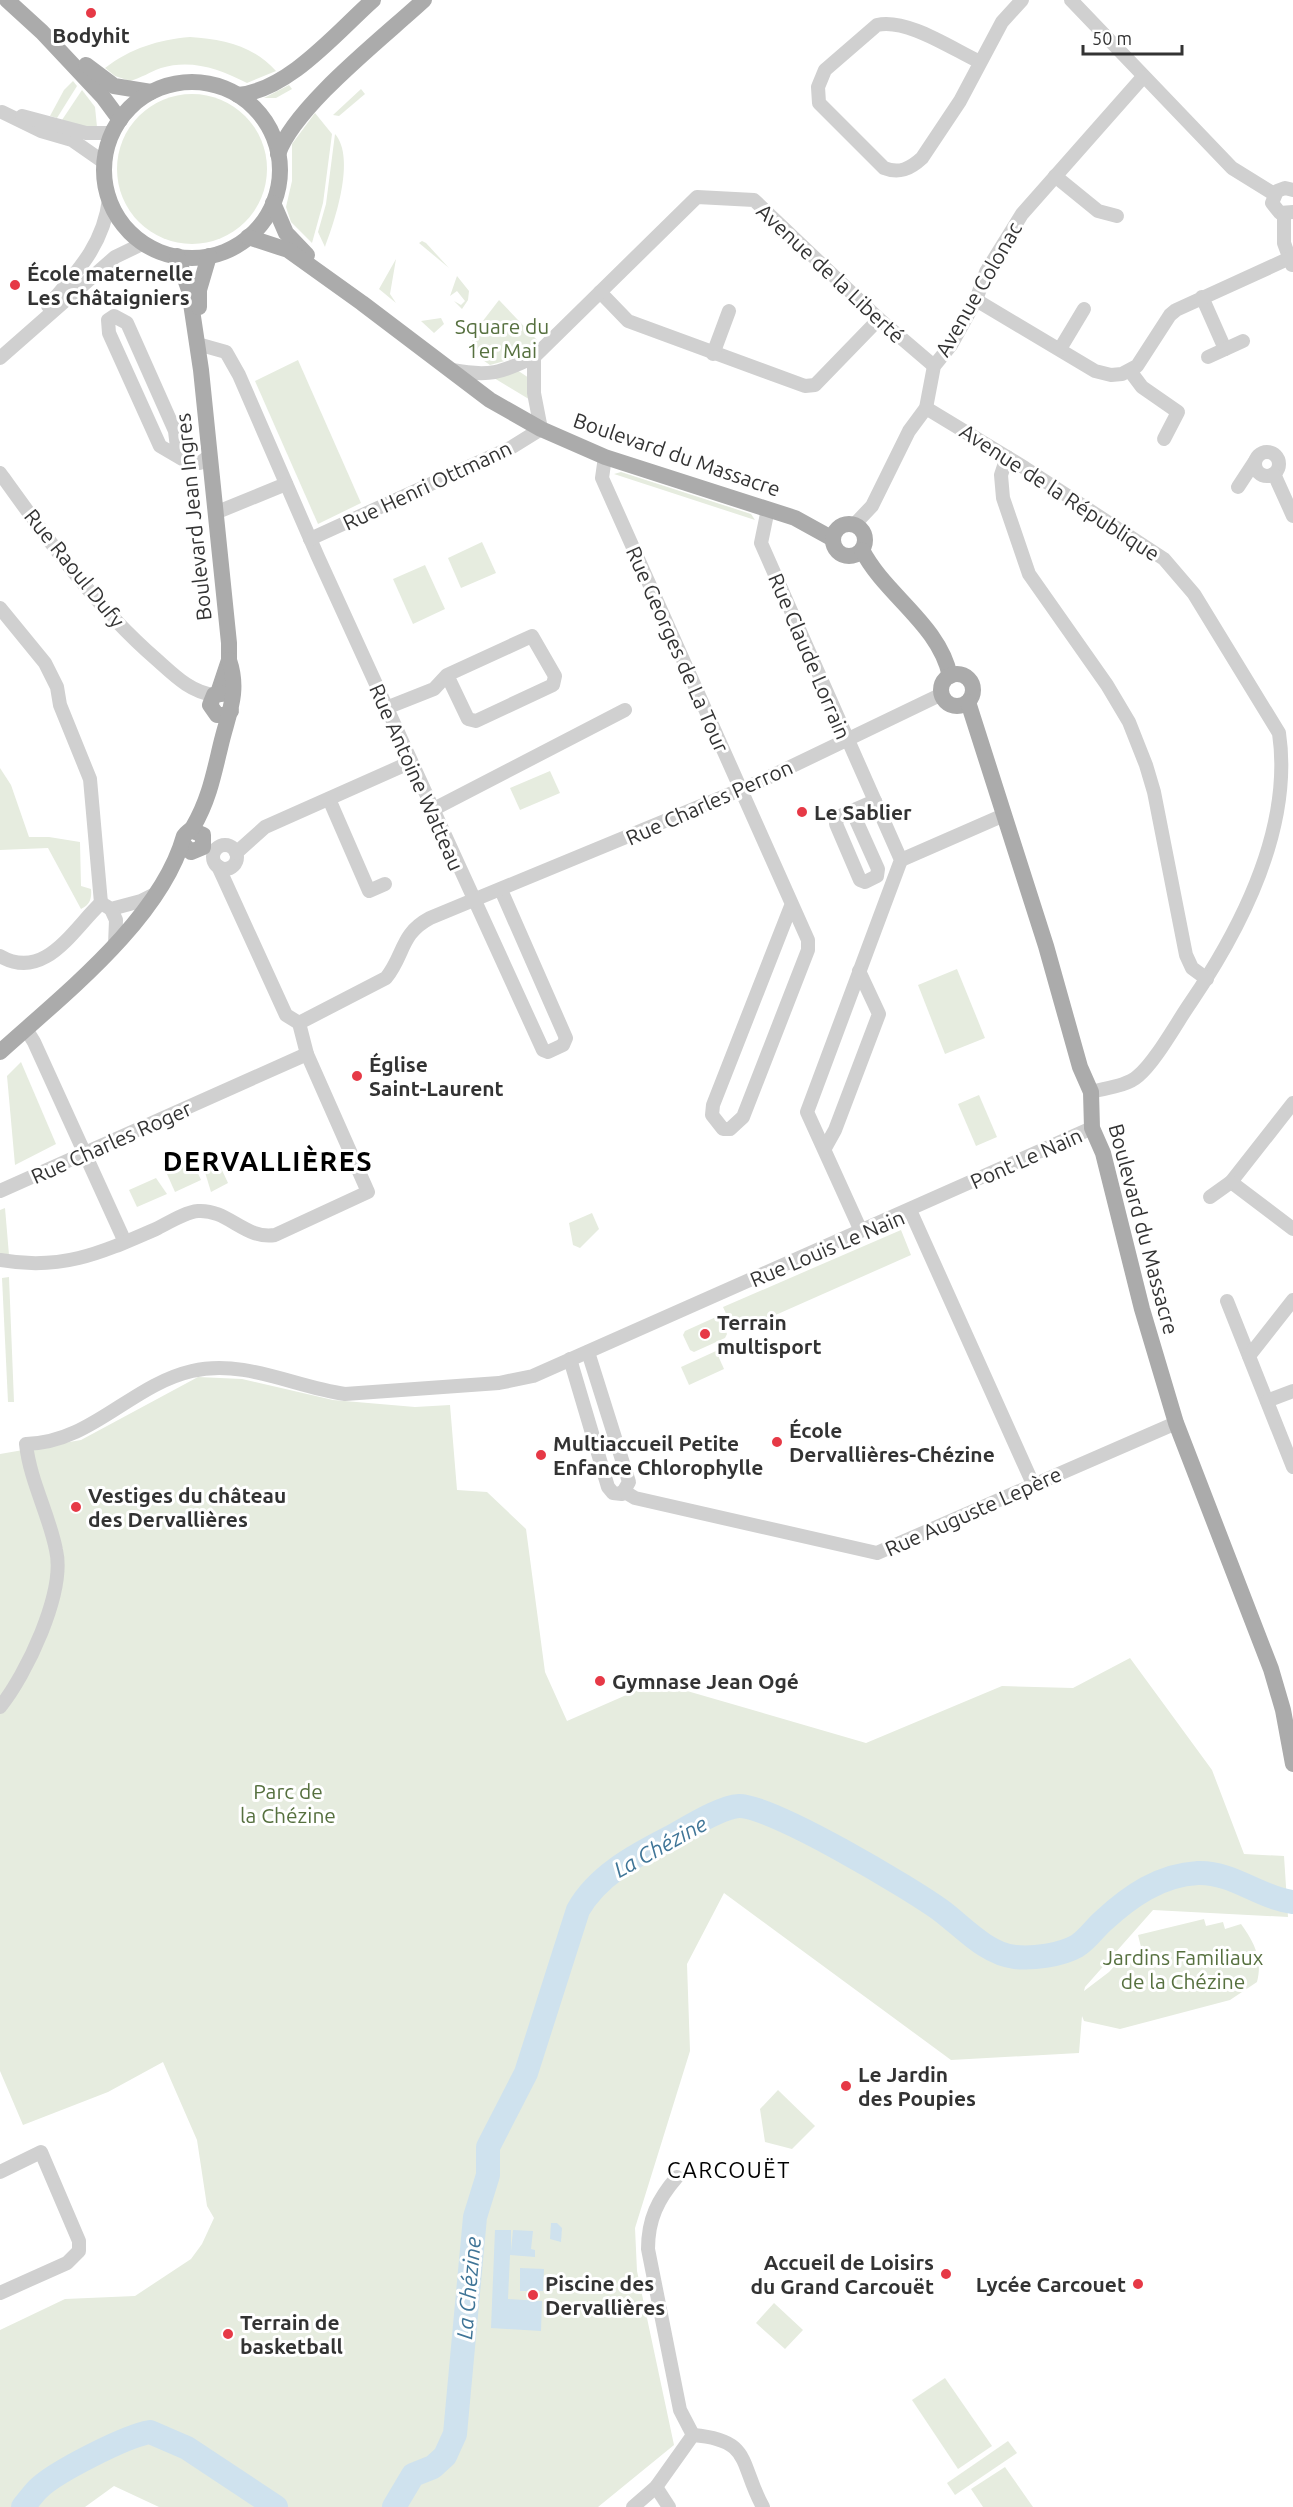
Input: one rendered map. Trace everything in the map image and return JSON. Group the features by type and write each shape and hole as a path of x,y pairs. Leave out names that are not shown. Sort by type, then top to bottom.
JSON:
{"main road":[{"path":"7,0 42,32 103,97 116,127"},
{"path":"238,95 257,90 291,74 373,0"},
{"path":"278,154 291,130 309,107 424,0"},
{"path":"42,32 114,86 151,92"},
{"path":"195,82 218,86 238,95 265,120 278,154 279,183 273,203 262,222 248,237 233,247 209,256 177,256 144,243 123,224 109,199 105,163 116,127 139,100 151,92 172,84 195,82"},
{"name":"Boulevard du Massacre","path":"273,203 280,222 294,243 362,303"},
{"name":"Boulevard du Massacre","path":"248,237 288,250 490,400 541,429 605,457 768,509 816,528 833,539"},
{"name":"Boulevard Jean Ingres","path":"0,1052 115,945 195,842 221,741 220,702 233,672 229,660 201,370 189,291 177,256"},
{"name":"Boulevard Jean Ingres","path":"201,370 199,290 209,256"},
{"path":"862,550 855,555 842,555 835,548 833,539 840,527 854,525 864,535 862,550 874,570 923,625 946,661 950,676"},
{"path":"962,675 971,682 973,693 968,702 961,706 952,705 942,694 943,683 950,676 962,675"},
{"name":"Boulevard du Massacre","path":"968,702 1046,946 1080,1067 1091,1092 1092,1128 1103,1153 1142,1309 1176,1423 1271,1670 1292,1756"}],"street":[{"path":"980,63 904,26 887,22 877,25 825,70 818,87 819,103 884,168 892,171 913,166 928,149 960,101 1002,22 1022,0"},
{"path":"1071,0 1232,168 1274,194"},
{"name":"Avenue Colonac","path":"854,525 872,506 909,431 926,408 934,366 951,345 976,300 986,272 1022,214 1143,77"},
{"path":"1,111 86,134 116,127"},
{"path":"1,111 41,131 72,140 105,163"},
{"path":"1055,176 1098,211 1117,216"},
{"path":"976,300 1095,371 1111,375 1130,371 1143,358 1170,315 1202,297 1291,262 1284,243 1288,213 1273,207 1274,194 1281,188 1293,190"},
{"name":"Avenue de la Liberté","path":"450,370 486,375 512,368 534,357 697,197 754,200 879,319 934,366"},
{"path":"21,338 73,277 97,242 107,221 109,199"},
{"path":"0,358 115,257 144,243"},
{"path":"600,292 628,321 712,354 805,386 815,385 879,319"},
{"path":"1202,297 1225,349"},
{"path":"1060,349 1084,309"},
{"path":"712,354 729,310"},
{"path":"178,456 175,431 127,323 114,316 108,320 109,333 160,446 178,456 189,462 200,463 209,456"},
{"path":"1208,357 1243,341"},
{"name":"Rue Antoine Watteau","path":"201,345 223,350 232,362 473,900 543,1050 548,1052 563,1045 566,1038 501,890"},
{"path":"534,357 534,393 541,429"},
{"path":"1130,371 1142,387 1178,412 1176,420 1164,439"},
{"name":"Avenue de la République","path":"926,408 1147,546 1174,569 1206,614 1279,733 1287,753 1291,793 1271,870 1250,916 1140,1075 1091,1092"},
{"name":"Rue Henri Ottmann","path":"310,539 513,447 541,429"},
{"path":"1238,487 1261,454 1270,452 1278,458 1276,470 1293,516"},
{"name":"Rue Georges de La Tour","path":"605,457 602,478 808,940 808,950 743,1117 730,1129 723,1129 712,1116 713,1105 791,906"},
{"path":"1007,457 1001,486 1021,554 1042,593 1107,685 1129,722 1154,792 1186,955 1192,968 1206,979"},
{"path":"1255,461 1256,468 1261,474 1293,463"},
{"name":"Rue Raoul Dufy","path":"0,473 93,598 131,637 182,682 220,702"},
{"path":"215,513 286,484"},
{"name":"Rue Claude Lorrain","path":"768,509 761,543 901,860"},
{"path":"0,608 45,663 57,687 60,705 90,779 106,906 116,920 115,945"},
{"path":"386,708 434,688 447,675 532,636 555,676 553,685 476,721 468,719 447,675"},
{"name":"Rue Charles Perron","path":"299,1023 386,978 414,926 461,903 501,890 740,789 942,694"},
{"path":"432,810 625,710"},
{"path":"224,856 266,827 411,762"},
{"path":"329,799 369,891 385,884"},
{"path":"852,811 878,869 877,876 865,882 860,880 836,824 838,817 875,801"},
{"path":"861,1231 807,1112 901,860 1004,815"},
{"path":"195,842 224,856"},
{"path":"0,1260 38,1262 80,1259 196,1211 219,1213 262,1237 275,1235 368,1192 307,1054 299,1023 285,1014 246,930 231,890 224,856"},
{"path":"0,957 9,962 28,964 47,958 106,906 141,901 162,886"},
{"path":"825,1149 835,1130 879,1014 859,971"},
{"path":"26,1029 125,1242"},
{"name":"Rue Charles Roger","path":"0,1191 307,1054"},
{"path":"1210,1197 1231,1182 1293,1103"},
{"name":"Pont Le Nain","path":"910,1210 1092,1128"},
{"path":"1231,1182 1293,1229"},
{"name":"Rue Louis Le Nain","path":"0,1707 23,1676 36,1644 52,1594 58,1562 53,1538 36,1489 26,1444 62,1439 77,1434 110,1411 181,1374 207,1368 260,1372 345,1394 402,1392 515,1381 588,1352 910,1210 1033,1485"},
{"path":"1249,1356 1293,1300"},
{"path":"1227,1301 1293,1467"},
{"path":"588,1352 629,1482 625,1492"},
{"name":"Rue Auguste Lepère","path":"570,1359 608,1486 616,1495 625,1492 635,1498 871,1554 885,1551 1176,1423"},
{"path":"1267,1401 1293,1391"},
{"path":"0,2172 41,2152 79,2241 79,2251 76,2257 67,2263 0,2293"},
{"path":"677,2177 662,2194 655,2210 650,2223 648,2249 680,2410 693,2435"},
{"path":"633,2507 656,2487 693,2435"},
{"path":"693,2435 718,2438 736,2449 763,2507"},
{"path":"656,2487 669,2507"}],"green space":[{"path":"190,37 237,45 258,55 276,71 247,83 226,73 205,67 172,65 130,81 115,76 105,68 145,46"},
{"path":"73,81 77,86 57,118 50,116 64,90"},
{"path":"289,85 292,89 276,98 264,98"},
{"path":"361,89 365,94 339,116 333,115"},
{"path":"82,90 95,107 97,127 89,128 62,120"},
{"path":"192,94 221,99 234,106 245,116 255,127 262,140 267,169 262,198 255,211 245,222 234,232 221,239 192,244 163,239 150,232 139,222 129,211 122,198 117,169 122,140 129,127 139,116 150,106 163,99"},
{"path":"315,113 332,134 323,203 312,243 291,222 286,207 292,181 292,144"},
{"path":"335,134 344,158 344,173 334,222 325,247 318,232 326,204"},
{"path":"422,241 426,243 449,268 419,243"},
{"path":"396,259 390,294 396,303 379,289"},
{"path":"457,276 469,291 468,300 462,309 454,301 461,305 465,301 457,291 450,296"},
{"name":"Square du 1er Mai","path":"499,300 537,340 515,358 490,365 468,350 479,326"},
{"path":"441,318 444,324 434,333 421,321"},
{"path":"298,360 361,503 318,524 255,381"},
{"path":"517,370 529,378 532,401 494,378"},
{"path":"621,472 751,514 755,520 614,474"},
{"path":"482,542 496,573 461,588 448,558"},
{"path":"425,565 445,609 413,624 393,579"},
{"path":"0,768 11,785 29,837 49,837 80,842 81,886 91,889 90,901 81,909 48,848 0,850"},
{"path":"550,771 560,793 520,810 510,788"},
{"path":"957,969 985,1038 945,1054 918,985"},
{"path":"21,1062 56,1144 15,1165 7,1076"},
{"path":"979,1095 997,1137 976,1146 958,1104"},
{"path":"214,1153 228,1183 211,1192 201,1159"},
{"path":"193,1162 201,1180 175,1192 167,1174"},
{"path":"156,1178 167,1194 137,1207 129,1190"},
{"path":"5,1208 9,1255 0,1254 0,1210"},
{"path":"592,1213 599,1229 580,1248 573,1245 569,1223"},
{"path":"901,1230 911,1255 735,1333 723,1307"},
{"path":"9,1277 14,1402 8,1402 2,1278"},
{"name":"Terrain multisport","path":"716,1317 720,1318 727,1334 725,1338 694,1352 690,1350 683,1335 685,1331"},
{"path":"716,1351 724,1369 689,1385 681,1367"},
{"name":"Parc de la Chézine","path":"198,1377 242,1379 333,1400 415,1407 450,1405 457,1490 487,1492 526,1529 545,1672 567,1721 656,1682 866,1743 1002,1686 1073,1688 1130,1658 1212,1770 1244,1854 1284,1856 1288,1917 1153,1910 1085,1987 1084,1991 1109,1972 1124,1956 1142,1951 1138,1935 1204,1919 1206,1926 1223,1922 1225,1929 1241,1924 1250,1937 1258,1958 1257,1982 1230,2000 1120,2029 1084,2021 1082,2016 1079,2053 951,2060 724,1893 687,1964 690,2051 635,2228 637,2271 674,2445 598,2507 159,2507 114,2486 85,2507 0,2507 0,2330 65,2299 135,2296 191,2259 202,2244 214,2218 207,2206 197,2140 163,2062 108,2092 23,2125 0,2071 0,1454 81,1440"},
{"path":"778,2090 815,2126 792,2149 765,2142 760,2109"},
{"path":"774,2303 803,2330 785,2349 756,2323"},
{"path":"945,2378 992,2446 958,2469 912,2400"},
{"path":"1008,2441 1017,2453 955,2495 947,2483"},
{"path":"1005,2467 1033,2507 983,2507 971,2489"}],"water":[{"path":"551,2223 557,2223 562,2228 561,2242 550,2239"},
{"path":"495,2230 511,2230 511,2251 513,2230 533,2231 531,2249 535,2250 535,2257 510,2255 508,2299 542,2301 541,2331 491,2328"},
{"path":"520,2268 544,2269 543,2291 520,2291"}],"waterway":[{"name":"La Chézine","path":"394,2507 413,2475 433,2467 445,2456 455,2434 475,2217 488,2175 488,2147 526,2073 578,1910 595,1887 618,1868 722,1810 739,1806 756,1809 809,1833 873,1868 943,1912 985,1946 1015,1957 1055,1954 1077,1946 1135,1895 1158,1882 1184,1875 1211,1874 1235,1881 1269,1896 1293,1902"},
{"name":"La Chézine","path":"23,2507 38,2489 59,2473 108,2447 150,2432 187,2448 276,2507"}],"place":[{"name":"Bodyhit","path":"91,13"},
{"name":"École maternelle Les Châtaigniers","path":"15,285"},
{"name":"Le Sablier","path":"802,812"},
{"name":"Église Saint-Laurent","path":"357,1076"},
{"name":"Terrain multisport","path":"705,1334"},
{"name":"École Dervallières-Chézine","path":"777,1442"},
{"name":"Multiaccueil Petite Enfance Chlorophylle","path":"541,1455"},
{"name":"Vestiges du château des Dervallières","path":"76,1507"},
{"name":"Gymnase Jean Ogé","path":"600,1681"},
{"name":"Le Jardin des Poupies","path":"846,2086"},
{"name":"Accueil de Loisirs du Grand Carcouët","path":"946,2274"},
{"name":"Lycée Carcouet","path":"1138,2284"},
{"name":"Piscine des Dervallières","path":"533,2295"},
{"name":"Terrain de basketball","path":"228,2334"}],"district":[{"name":"DERVALLIÈRES","path":"268,1161"},
{"name":"CARCOUËT","path":"729,2169"}],"park label":[{"name":"Jardins Familiaux de la Chézine","path":"1183,1969"}]}
